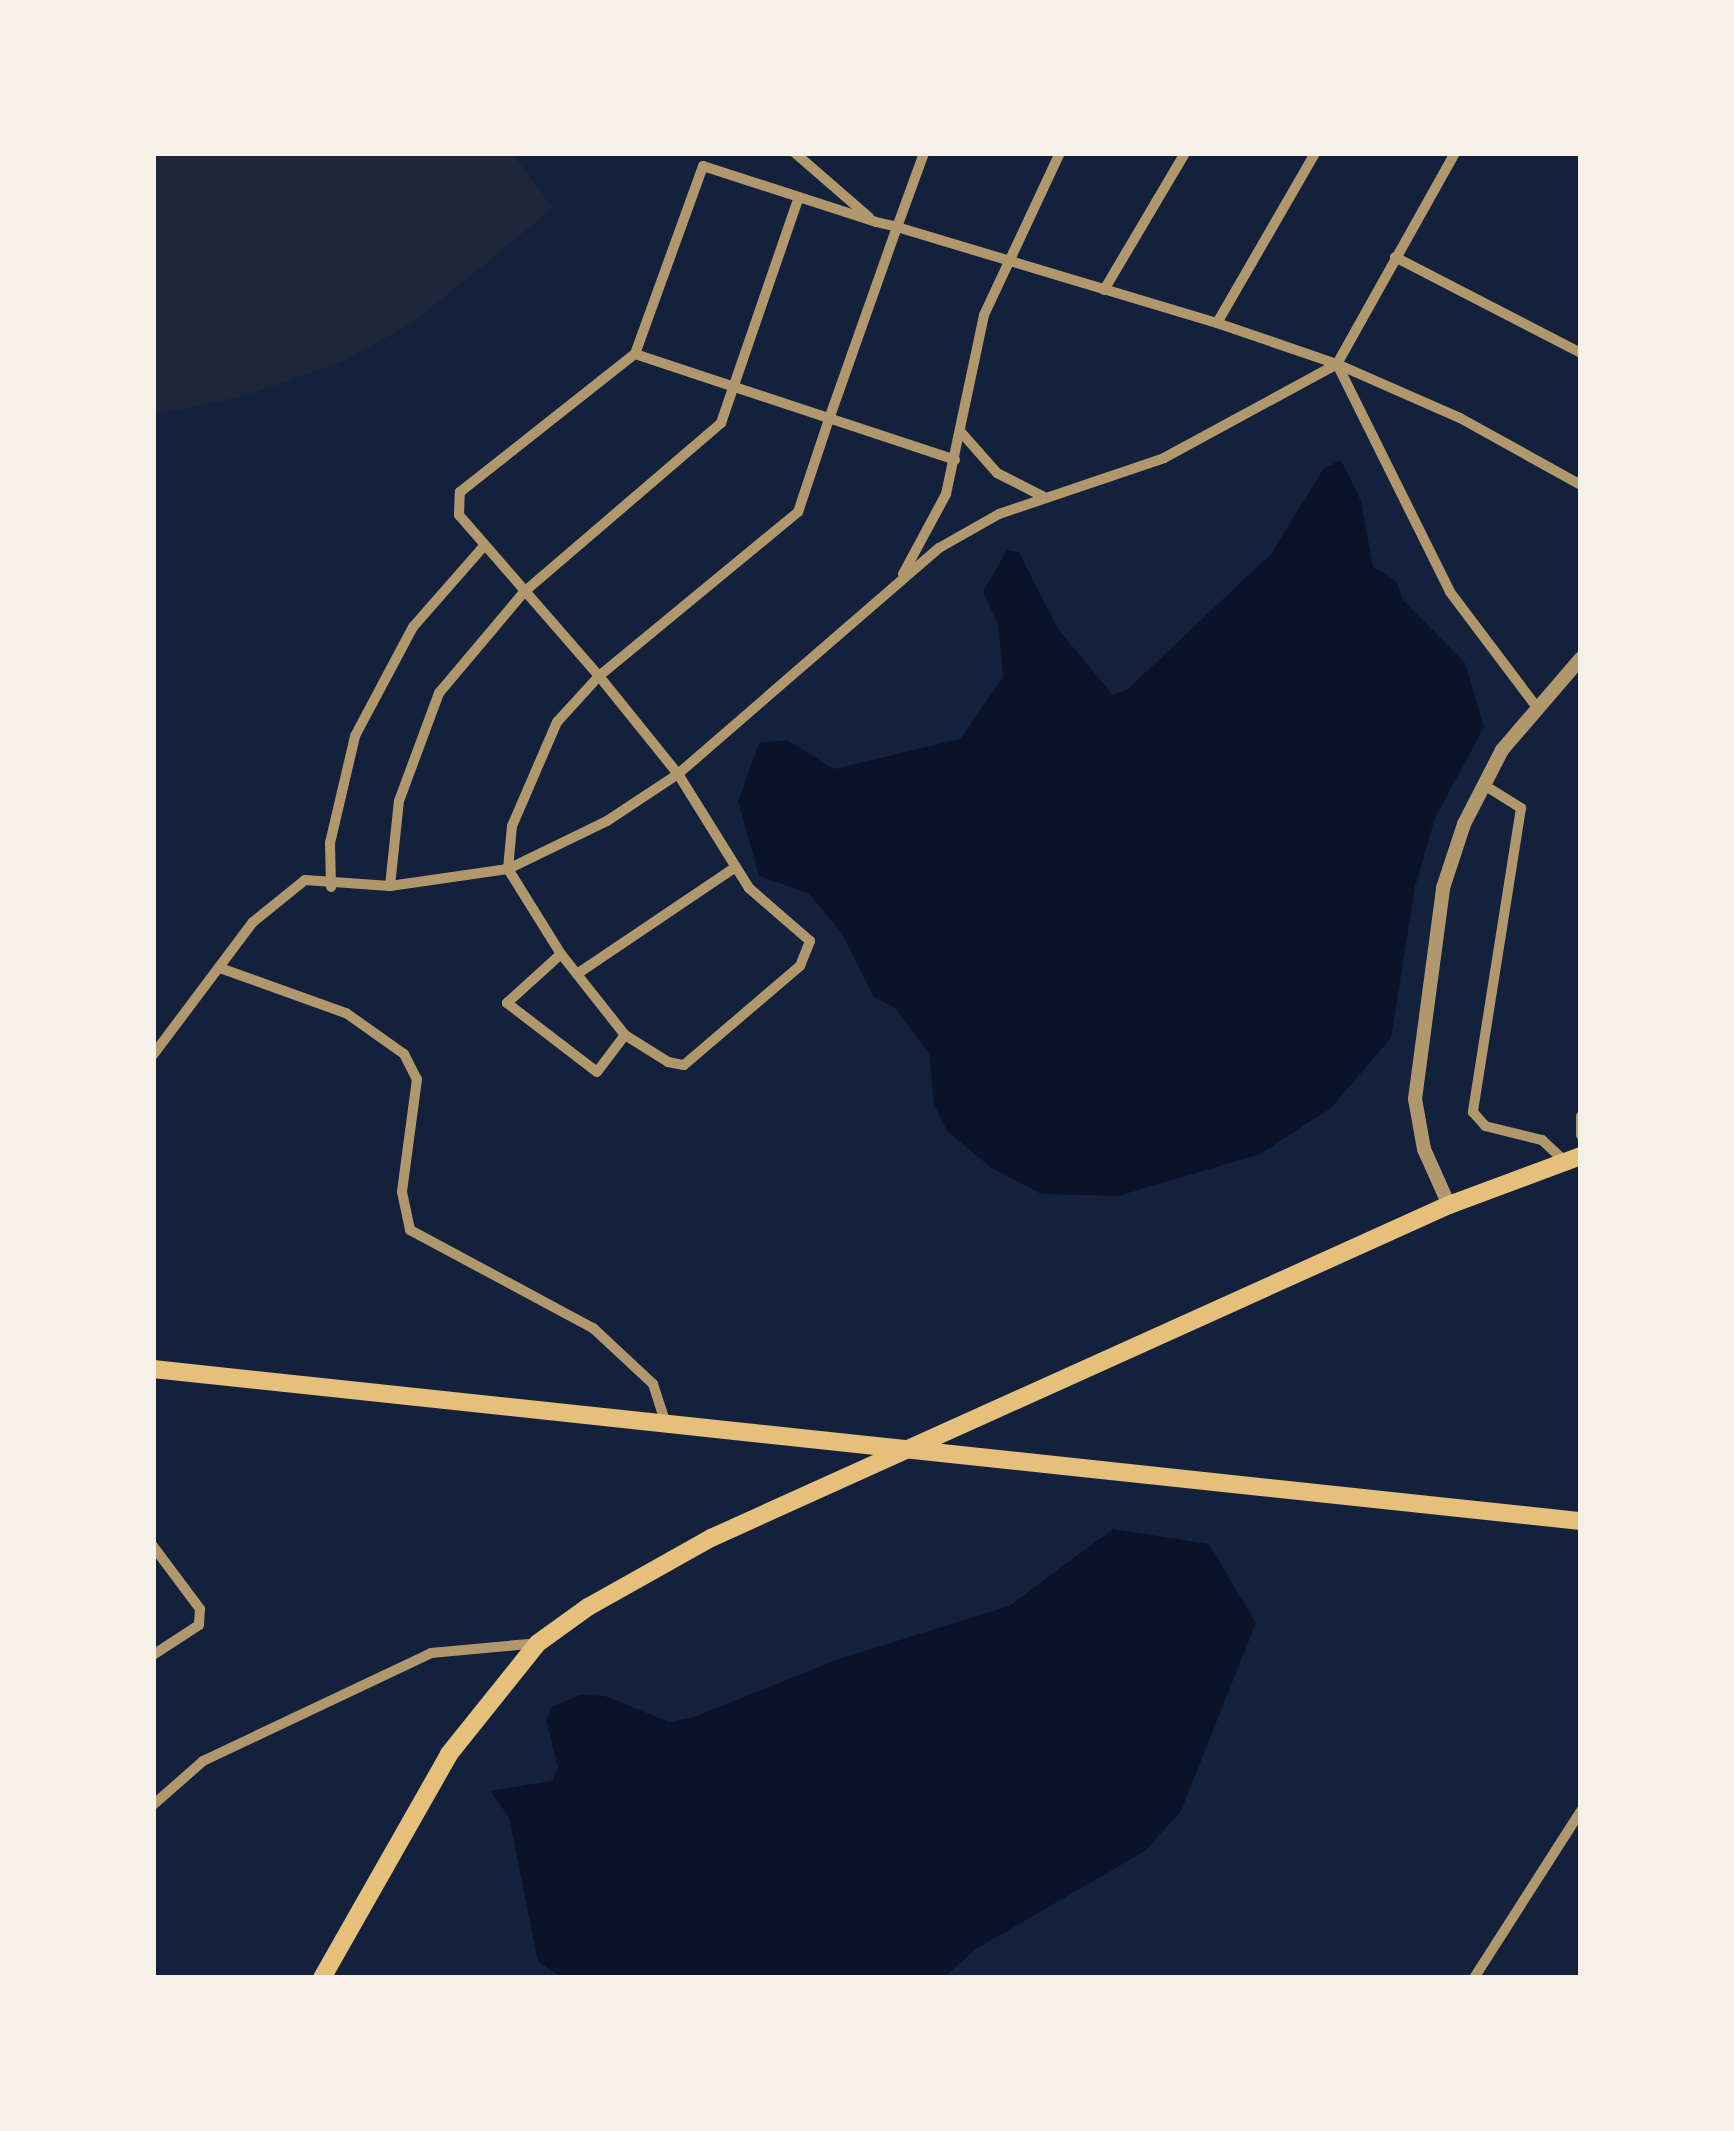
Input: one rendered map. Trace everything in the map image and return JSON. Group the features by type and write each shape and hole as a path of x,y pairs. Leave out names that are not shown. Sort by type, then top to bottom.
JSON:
{"main road":[{"path":"322,1978 449,1754 538,1642 710,1538 1449,1205 1573,1159"},
{"path":"153,1369 1581,1521"}],"street":[{"path":"795,153 876,222"},
{"path":"924,153 897,227 830,416 798,512 599,676 540,749 512,826 508,869 561,955 625,1035 684,1065 800,966 810,941 734,868 678,774 599,676 483,547 459,514 460,492 635,354 703,166 876,222 897,227 1217,323 1337,364 1460,418 1581,485"},
{"path":"901,578 946,494 984,315 1060,153"},
{"path":"1104,290 1185,153"},
{"path":"1217,323 1315,153"},
{"path":"153,1055 253,922 304,880 331,886 390,886 508,869 607,821 678,774 901,578 999,514 1164,458 1337,364 1455,153"},
{"path":"390,886 399,801 424,725 462,660 524,592 707,439 735,386 799,197"},
{"path":"1395,257 1581,353"},
{"path":"635,354 955,460"},
{"path":"1337,364 1450,592 1536,706"},
{"path":"960,430 997,473 1046,498"},
{"path":"331,886 330,843 355,736 413,627 483,547"},
{"path":"1449,1205 1424,1149 1415,1099 1444,888 1484,785 1536,706 1581,658"},
{"path":"1484,785 1521,808 1473,1112 1485,1126 1542,1140 1573,1159"},
{"path":"577,974 734,868"},
{"path":"561,955 507,1003 597,1072 625,1035"},
{"path":"220,968 346,1012 404,1054 417,1079 402,1192 410,1230 592,1328 653,1384 665,1421"},
{"path":"1581,1116 1581,1136"},
{"path":"153,1546 200,1609 199,1625 153,1654"},
{"path":"153,1805 202,1761 431,1653 538,1642"},
{"path":"1474,1978 1581,1811"}],"shaded area":[{"path":"153,153 512,153 553,208 415,321 348,359 245,396 153,415"},
{"path":"1341,460 1361,501 1373,567 1396,581 1403,600 1465,663 1484,727 1435,818 1415,887 1391,1038 1331,1108 1260,1154 1118,1196 1041,1194 990,1167 947,1131 934,1104 929,1053 895,1008 874,997 842,933 808,893 759,876 738,801 759,743 787,740 834,769 960,739 1003,677 998,624 983,592 1007,550 1019,552 1058,629 1113,695 1128,689 1271,554 1324,468"},
{"path":"1113,1529 1209,1544 1256,1623 1181,1811 1145,1851 976,1949 943,1978 563,1978 538,1962 509,1817 490,1791 552,1781 558,1768 546,1720 552,1707 580,1695 605,1696 669,1722 694,1717 836,1660 1009,1606"}]}
